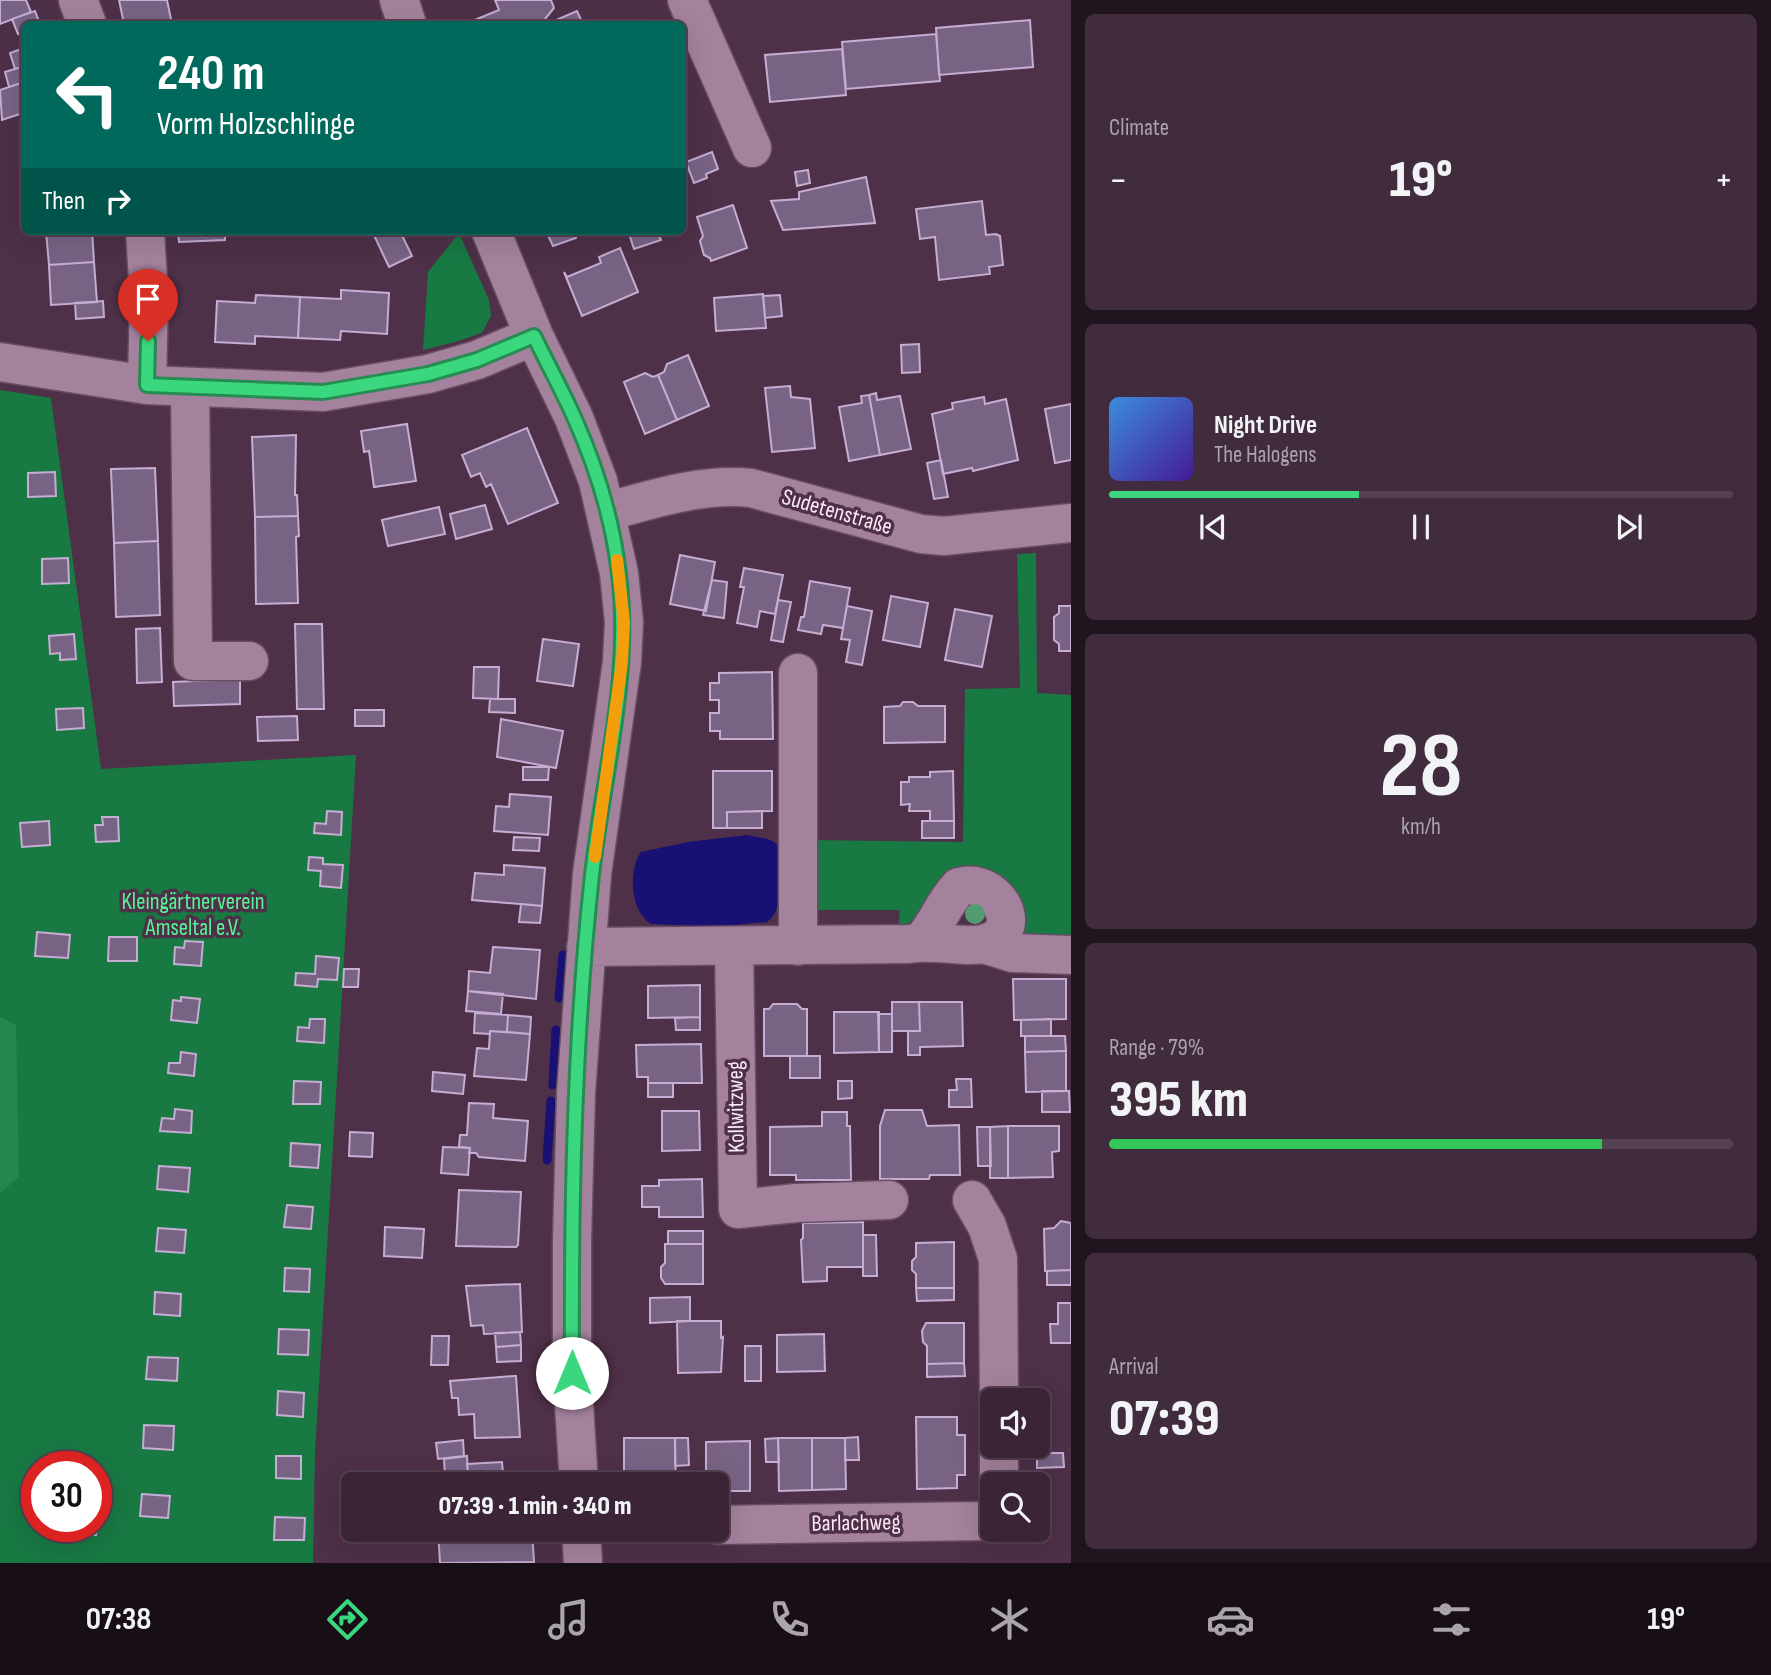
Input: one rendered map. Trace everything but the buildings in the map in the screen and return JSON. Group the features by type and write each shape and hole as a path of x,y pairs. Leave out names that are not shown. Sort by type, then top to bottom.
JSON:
{"street":[{"path":"78,0 86,21"},
{"path":"399,0 406,21"},
{"path":"687,0 752,148"},
{"path":"145,235 149,297 147,385"},
{"path":"493,235 534,336 574,418 598,481 619,573 624,622 622,662 592,874 576,1093 572,1373 578,1472"},
{"path":"0,362 147,385 323,392 428,374 477,360 534,336"},
{"path":"190,387 192,661 249,661"},
{"name":"Sudetenstraße","path":"606,512 665,496 735,486 921,534 944,536 1071,523"},
{"path":"798,673 798,946"},
{"path":"922,941 934,928 945,901 958,887 975,885 992,893 1004,908 1007,925 1001,936 984,944"},
{"path":"586,947 798,946 909,944 922,941 984,944 1013,953 1071,955"},
{"name":"Kollwitzweg","path":"734,946 738,1209 796,1203 889,1200"},
{"path":"972,1200 987,1226 998,1259 999,1388"},
{"name":"Barlachweg","path":"729,1525 980,1521"},
{"path":"582,1542 583,1563"}],"green space":[{"path":"460,235 489,300 491,316 482,333 423,350 428,272"},
{"name":"Kleingärtnerverein Amseltal e.V.","path":"0,390 51,398 101,769 356,755 315,1452 313,1563 0,1563"},
{"path":"1036,553 1037,693 1071,695 1071,944 1016,944 962,868 938,881 917,915 898,932 900,910 808,910 810,840 963,842 965,689 1020,688 1017,554"},
{"path":"0,1017 16,1025 19,1177 0,1193"}],"shaded area":[{"path":"747,835 772,841 781,852 780,900 773,916 767,922 713,927 651,924 644,918 635,901 633,890 634,869 641,852 688,842"}],"waterway":[{"path":"559,998 563,955"},
{"path":"553,1085 556,1030"},
{"path":"547,1160 551,1101"}],"slow traffic":[{"path":"595,857 622,662 624,622 617,560"}],"route":[{"path":"148,341 147,385 323,392 428,374 477,360 534,336 574,418 598,481 606,512 619,573 624,622 622,662 592,874 576,1093 572,1373"}]}
